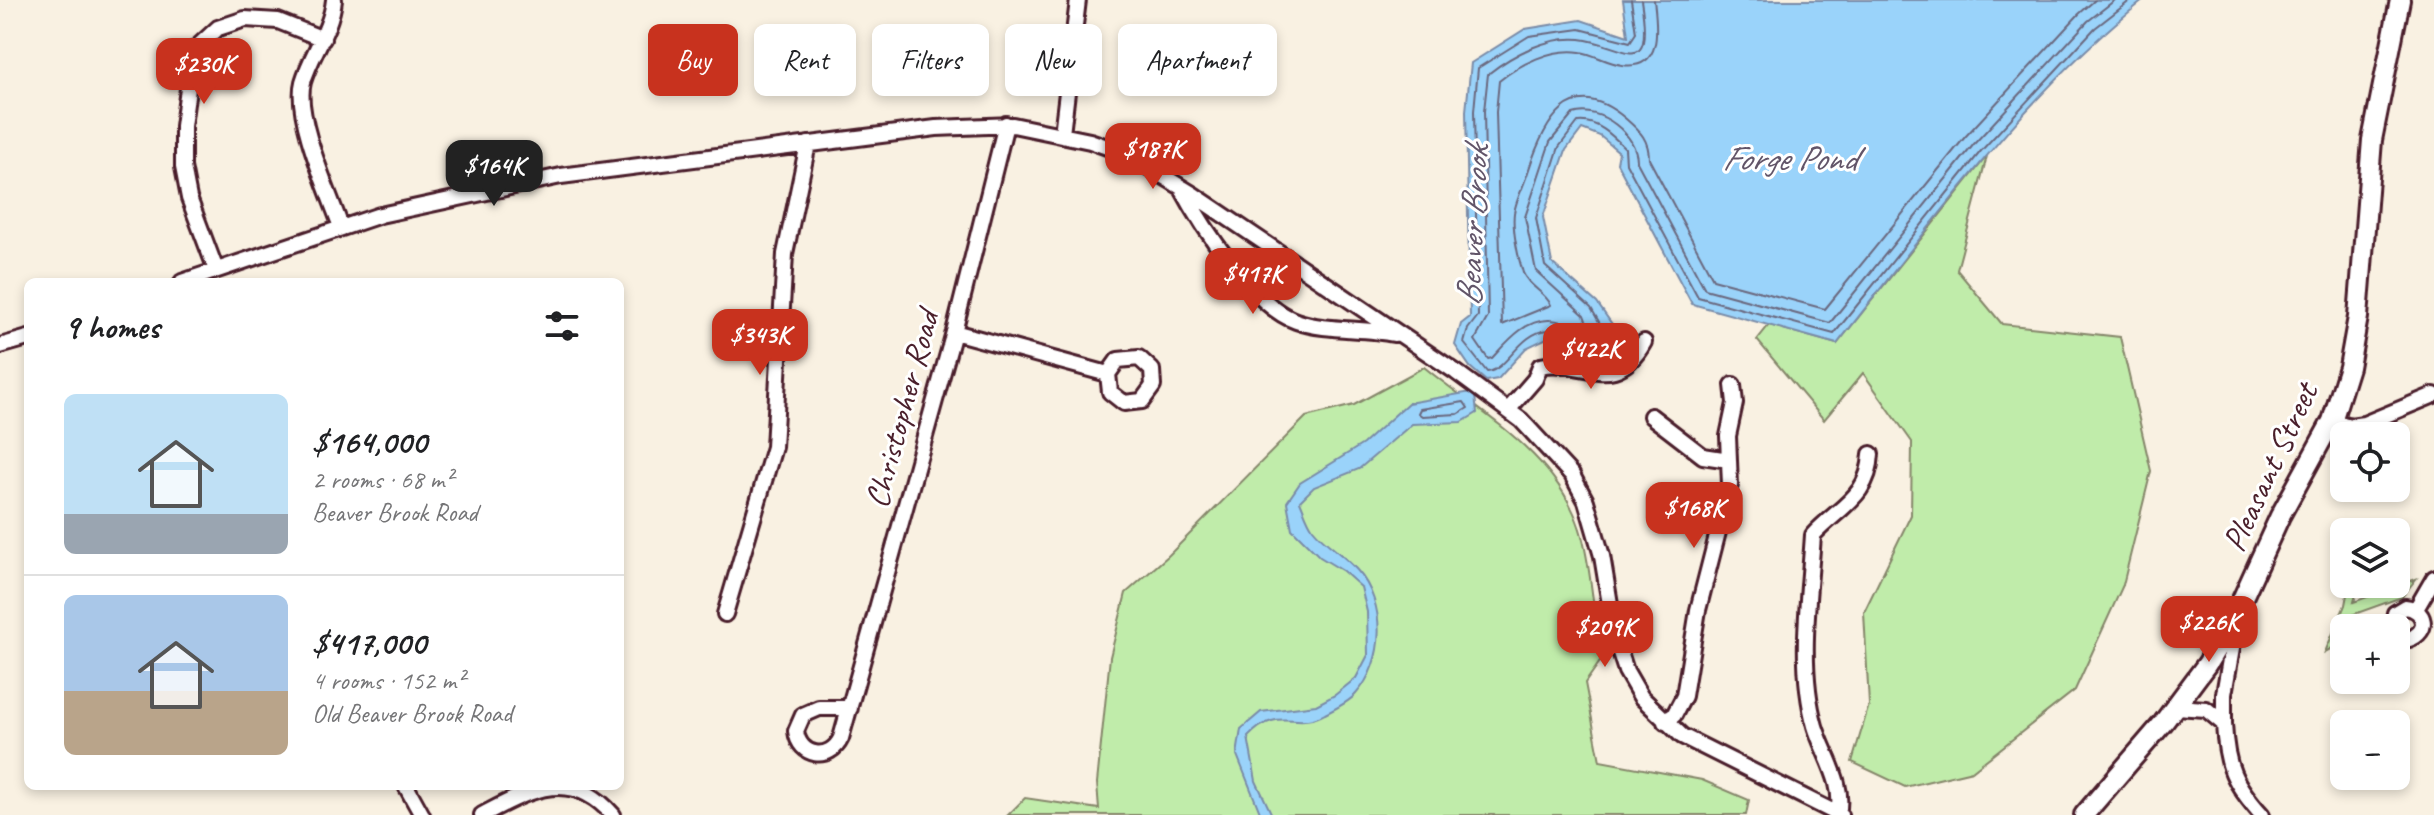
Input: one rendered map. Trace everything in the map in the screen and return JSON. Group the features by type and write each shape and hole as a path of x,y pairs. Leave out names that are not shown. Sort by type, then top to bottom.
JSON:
{"main road":[{"name":"Pleasant Street","path":"2084,815 2176,707 2207,664 2239,607 2280,516 2332,421 2349,367 2358,317 2363,222 2372,140 2400,0"}],"street":[{"path":"334,0 323,39 303,83 302,106 341,227"},
{"path":"1062,134 1078,0"},
{"path":"216,270 189,198 183,167 183,126 193,51 218,28 245,19 278,21 323,39"},
{"path":"193,278 400,209 520,183 808,144 936,128 1006,124 1062,134 1127,154 1505,406 1551,450 1579,486 1597,534 1616,640 1626,671 1641,697 1665,722 1710,751 1839,815 1839,787 1816,728 1809,698 1807,653 1813,535 1836,511 1859,494 1870,474 1871,454"},
{"name":"Christopher Road","path":"850,708 954,332 1006,124"},
{"path":"725,614 774,447 785,254 808,144"},
{"path":"1180,187 1224,255 1264,300 1284,316 1320,326 1400,335"},
{"path":"954,332 1108,374"},
{"path":"0,346 24,339"},
{"path":"1505,406 1535,379 1540,366 1553,363 1595,373 1608,372 1631,361 1644,342"},
{"path":"1665,722 1674,715 1684,696 1698,610 1730,485 1728,436 1735,403 1733,385"},
{"path":"2332,421 2350,426 2364,424 2434,395"},
{"path":"1651,416 1703,456 1729,460"},
{"path":"2416,609 2434,578"},
{"path":"2239,607 2224,694 2224,724 2229,767 2235,781 2262,815"},
{"path":"2395,614 2399,609 2416,609 2422,616 2422,631 2410,638"},
{"path":"2176,707 2206,709 2224,724"},
{"path":"408,790 422,815"},
{"path":"482,815 522,794 540,790"},
{"path":"570,790 590,796 613,815"}],"green space":[{"path":"1987,156 1957,270 2002,324 2120,337 2151,471 2123,585 2075,690 1972,771 1905,787 1852,762 1869,705 1864,612 1911,515 1912,442 1863,373 1824,420 1757,340 1769,325 1837,344"},
{"path":"1424,367 1514,437 1554,478 1569,502 1584,545 1604,656 1585,683 1600,761 1702,780 1749,800 1746,815 1008,815 1025,798 1099,809 1097,783 1110,657 1126,593 1169,555 1306,417 1354,405"},
{"path":"2346,598 2355,598 2354,602 2365,598 2399,598 2354,614 2341,614"}],"water":[{"name":"Forge Pond","path":"1623,0 2144,0 2100,37 2019,119 1837,344 1692,304 1617,163 1619,152 1600,136 1582,129 1566,150 1543,217 1552,263 1597,303 1614,327 1598,343 1574,343 1549,337 1526,348 1498,379 1486,381 1470,367 1455,345 1461,324 1470,317 1466,111 1471,63 1525,29 1581,20 1628,36"},
{"path":"1471,392 1475,396 1477,413 1462,422 1412,424 1359,469 1314,487 1300,501 1313,529 1367,583 1378,615 1377,649 1366,681 1346,703 1314,719 1269,722 1248,737 1256,781 1272,815 1261,815 1237,755 1241,729 1261,712 1316,705 1335,695 1356,678 1368,655 1367,612 1361,587 1320,557 1292,529 1287,502 1300,483 1363,444 1408,403"}],"water label":[{"name":"Beaver Brook","path":"1471,226"}]}
